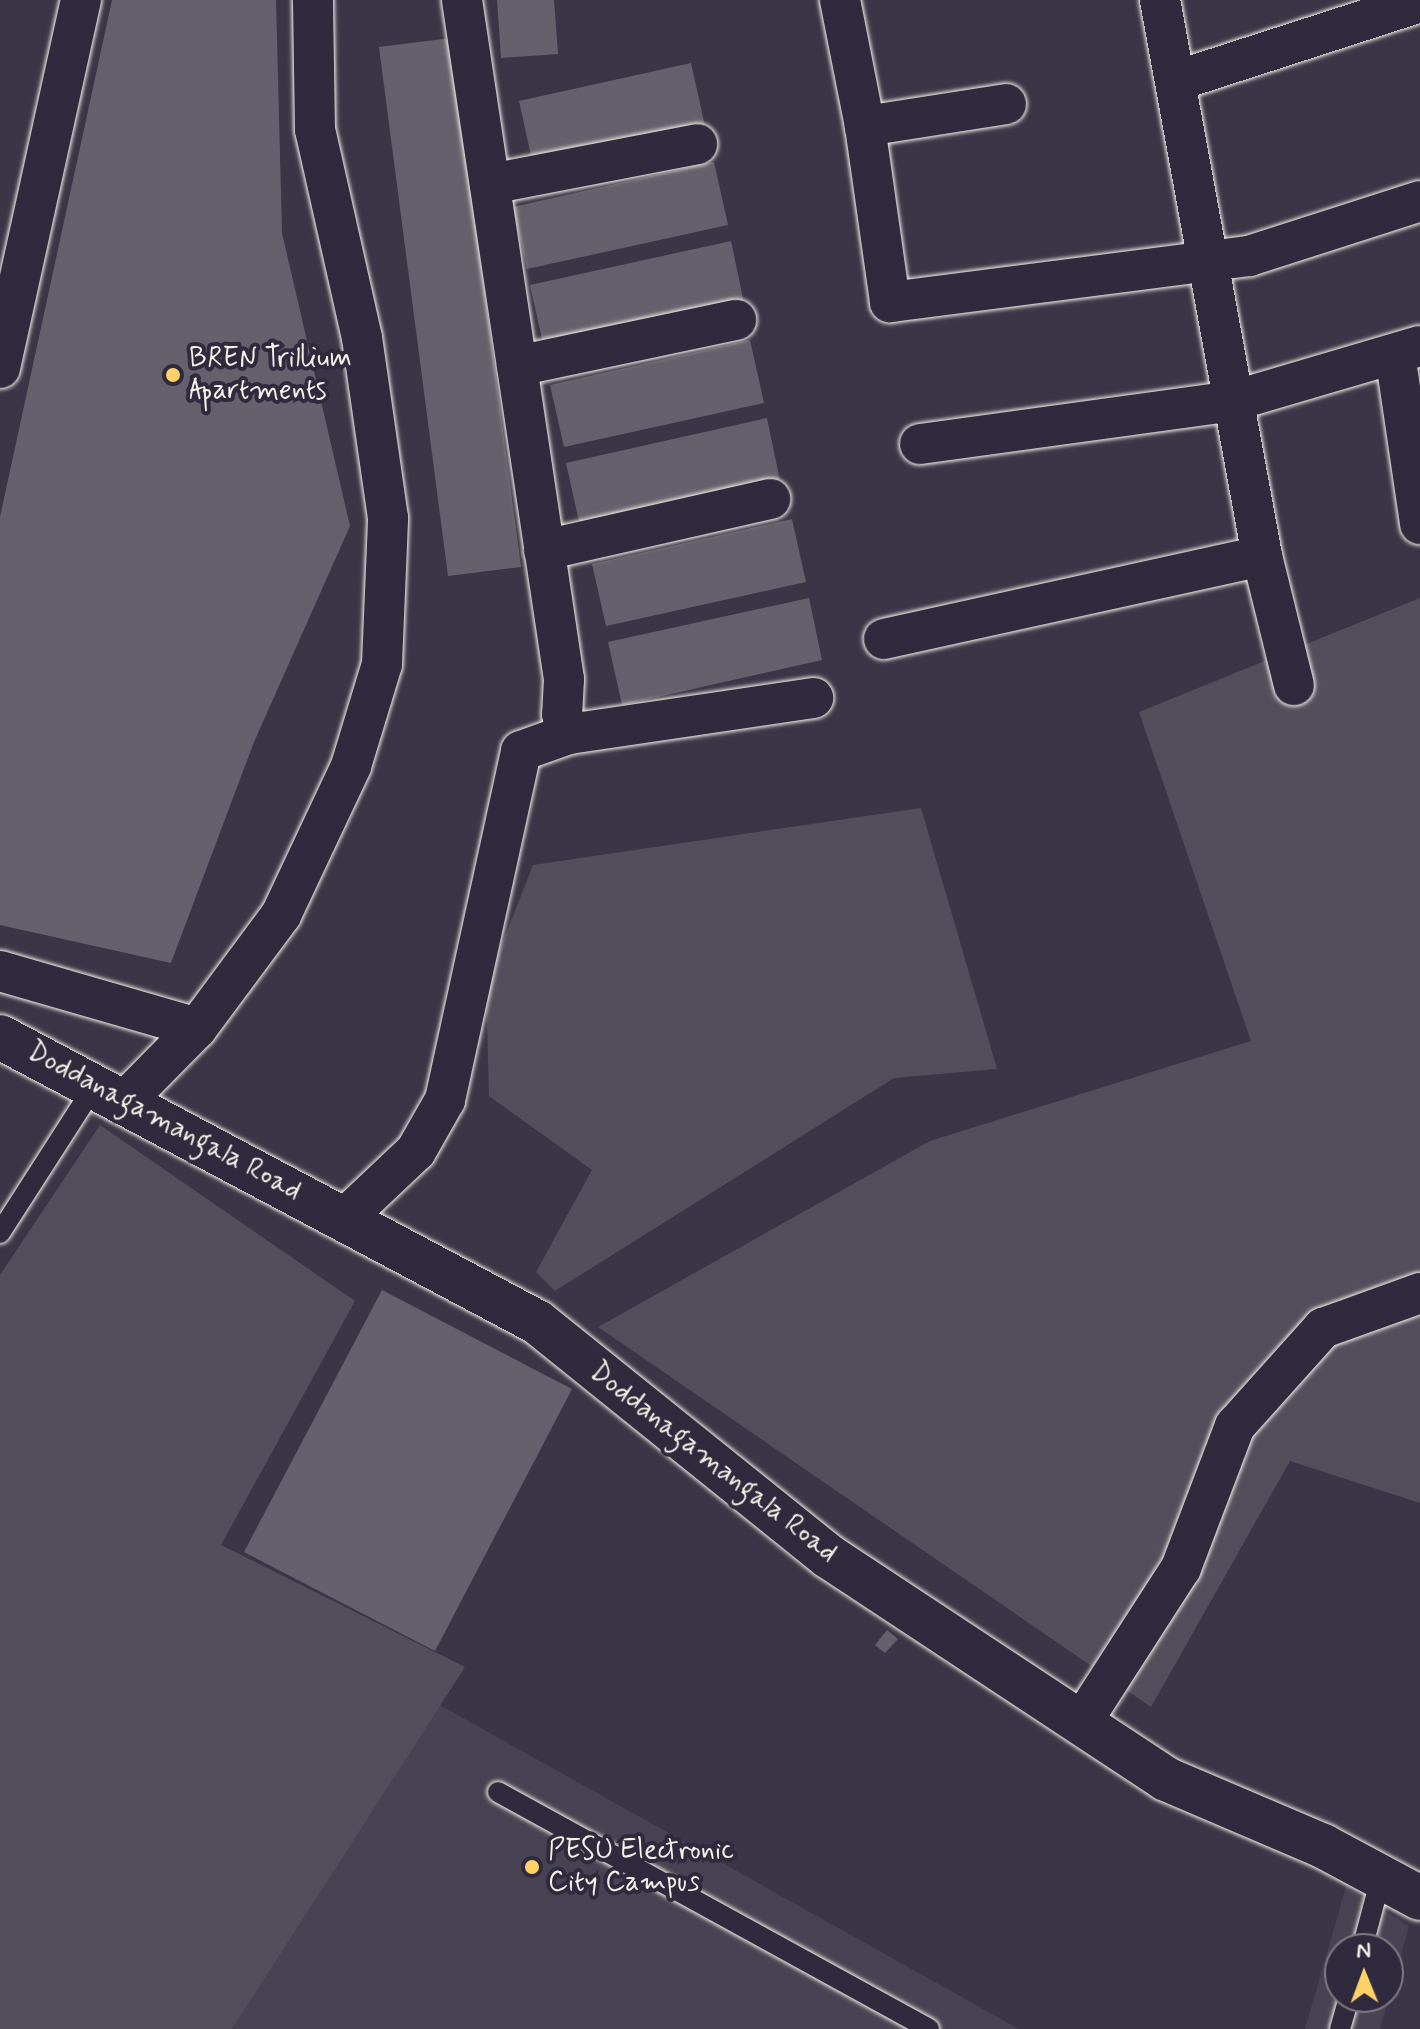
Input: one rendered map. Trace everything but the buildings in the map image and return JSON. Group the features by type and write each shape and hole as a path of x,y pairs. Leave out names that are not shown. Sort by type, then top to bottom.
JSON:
{"street":[{"path":"0,368 81,0"},
{"path":"110,1093 197,1028 281,915 351,766 382,664 388,518 362,338 315,130 313,0"},
{"path":"462,0 564,679 562,714 569,734"},
{"path":"840,0 865,126 890,302 1249,256 1420,201"},
{"path":"1160,0 1262,556 1294,685"},
{"path":"1176,81 1420,2"},
{"path":"865,126 1006,104"},
{"path":"490,184 697,144"},
{"path":"517,366 736,320"},
{"path":"920,444 1233,401 1407,350 1420,524"},
{"path":"544,550 770,499"},
{"path":"884,639 1262,556"},
{"path":"344,1219 416,1151 445,1100 521,751 569,734 813,698"},
{"path":"0,971 197,1028"},
{"name":"Doddanagamangala Road","path":"0,1037 537,1322 828,1556 1166,1779 1381,1877 1420,1898"},
{"path":"1081,1723 1181,1568 1235,1426 1323,1328 1420,1293"}],"lane":[{"path":"0,1233 110,1093"},
{"path":"498,1792 929,2029"},
{"path":"1366,1933 1381,1877"}],"shaded area":[{"path":"1420,598 1420,1503 1290,1461 1151,1707 598,1327 930,1141 1251,1041 1139,712"},
{"path":"921,808 997,1069 894,1078 555,1291 536,1272 592,1170 489,1096 486,985 533,865"},
{"path":"100,1125 355,1301 221,1545 465,1667 232,2029 0,2029 0,1275"},
{"name":"PESU Electronic City Campus","path":"438,1704 1019,2029 232,2029"},
{"path":"1346,1887 1409,1926 1404,1944 1404,1933 1333,1933"},
{"path":"1324,1963 1324,2013 1385,2013 1380,2029 1305,2029"}],"place":[{"name":"BREN Trillium Apartments","path":"173,375"},
{"name":"PESU Electronic City Campus","path":"532,1867"}]}
